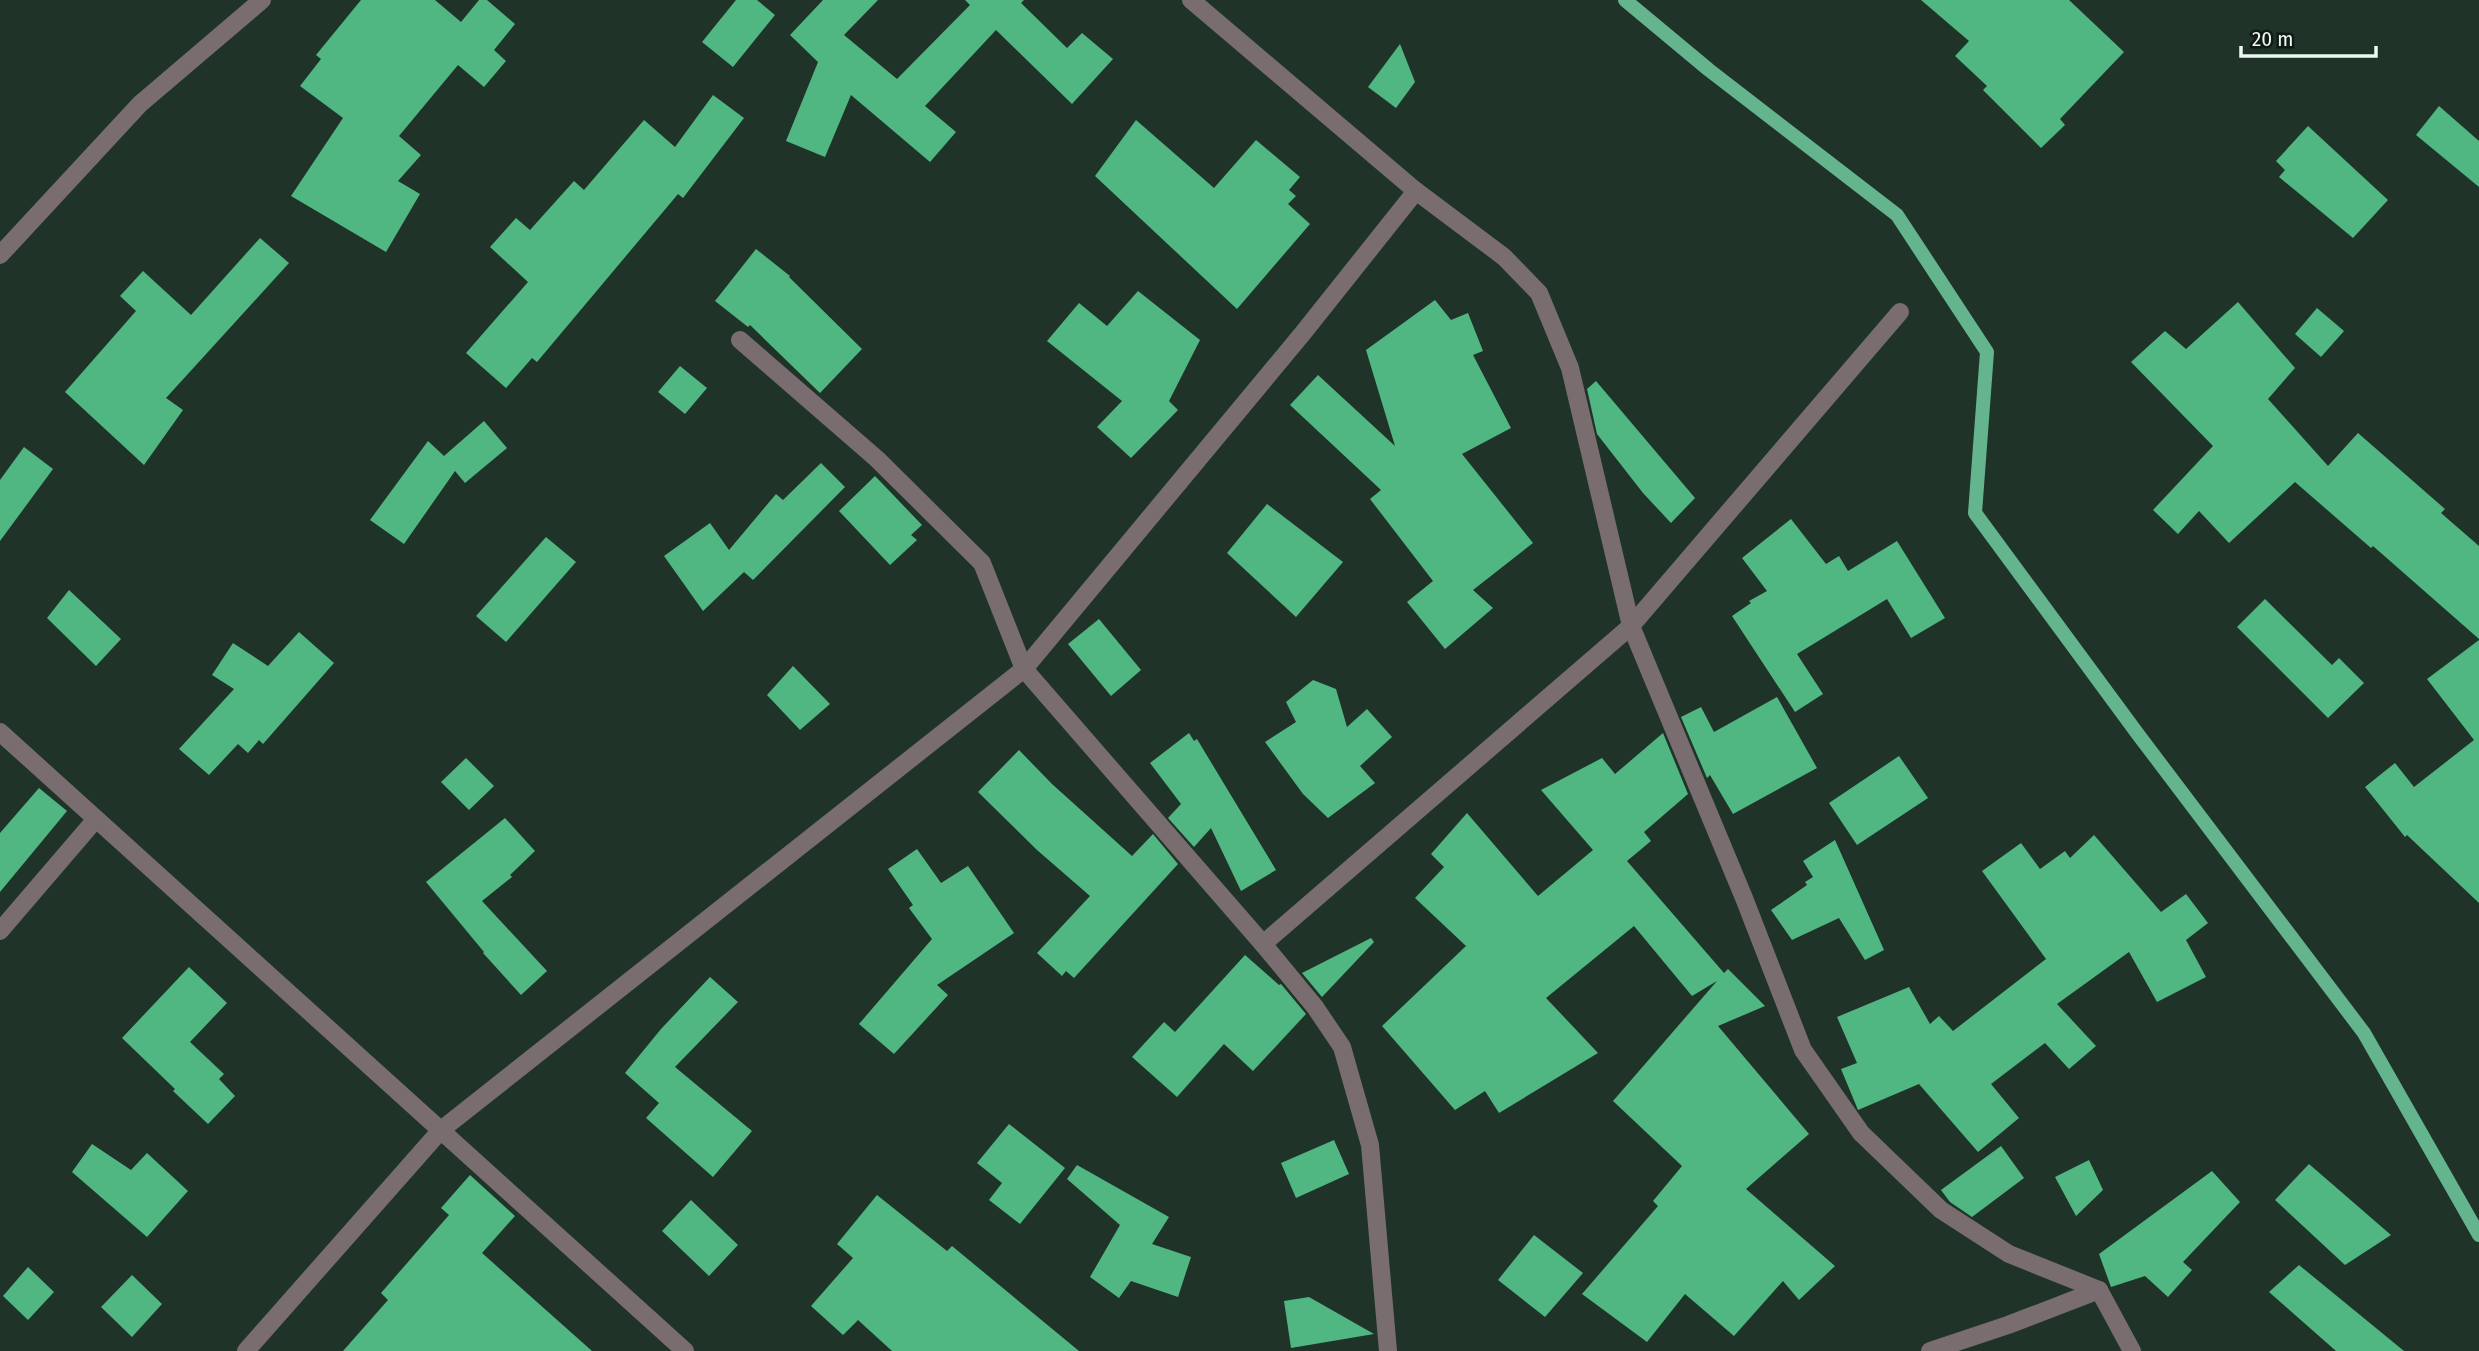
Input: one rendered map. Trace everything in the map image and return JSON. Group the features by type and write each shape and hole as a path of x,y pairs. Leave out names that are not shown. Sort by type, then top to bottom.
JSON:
{"street":[{"path":"0,255 140,104 262,0"},
{"path":"1191,0 1416,191 1504,257 1539,293 1570,368 1631,626 1744,898 1803,1050 1861,1133 1941,1210 2009,1254 2099,1290 2132,1351"},
{"path":"246,1351 441,1130 1024,670 1303,333 1416,191"},
{"path":"1263,944 1631,626 1900,312"},
{"path":"740,340 877,459 982,563 1024,670 1263,944 1315,1007 1342,1047 1370,1145 1388,1351"},
{"path":"0,732 685,1351"},
{"path":"0,931 96,819"},
{"path":"1930,1351 2099,1290"}],"building":[{"path":"361,0 435,0 461,22 479,0 487,0 515,24 494,50 506,61 484,87 458,65 399,136 421,155 398,181 420,194 386,252 291,196 343,118 300,86 321,59 316,55"},
{"path":"736,0 757,0 775,15 733,67 702,42"},
{"path":"823,0 878,0 844,35 897,79 970,5 965,0 1024,0 1021,3 1067,48 1082,33 1113,59 1072,104 996,30 925,106 956,132 930,162 851,95 825,157 786,141 818,62 790,35"},
{"path":"1921,0 2069,0 2124,52 2060,119 2065,125 2041,148 1983,90 1987,86 1955,56 1969,41"},
{"path":"1400,44 1415,82 1396,108 1368,87"},
{"path":"713,95 744,118 683,198 678,194 537,362 532,358 506,388 466,353 528,282 490,247 516,218 530,230 574,181 584,190 644,120 675,147"},
{"path":"2439,106 2479,141 2479,187 2416,135"},
{"path":"1136,120 1214,188 1256,140 1300,177 1289,190 1296,196 1288,204 1310,224 1237,309 1095,176"},
{"path":"2308,126 2388,200 2353,238 2279,177 2285,170 2276,161"},
{"path":"260,238 289,263 166,398 183,410 144,465 65,392 136,311 120,296 143,271 191,315"},
{"path":"756,249 790,276 862,349 820,393 750,325 748,327 715,301"},
{"path":"1138,291 1200,340 1169,401 1178,410 1131,458 1097,427 1122,401 1047,341 1079,303 1107,326"},
{"path":"1435,300 1451,320 1468,313 1483,351 1473,355 1511,428 1462,454 1533,543 1473,590 1493,608 1445,649 1407,602 1433,581 1370,499 1381,490 1290,405 1318,375 1395,446 1366,350"},
{"path":"2238,302 2295,368 2268,399 2328,466 2358,433 2445,509 2441,513 2479,546 2479,639 2295,482 2229,543 2199,511 2178,534 2153,510 2213,446 2131,362 2165,331 2186,349"},
{"path":"2317,308 2344,331 2321,357 2295,334"},
{"path":"680,366 707,388 685,414 658,392"},
{"path":"1596,381 1695,498 1671,523 1643,493 1597,434 1587,389"},
{"path":"484,421 507,448 465,483 455,471 404,544 370,520 428,441 444,456"},
{"path":"24,447 53,469 0,541 0,480"},
{"path":"821,463 845,487 753,580 744,572 703,611 664,556 710,523 729,550 776,494 783,500"},
{"path":"875,476 922,525 911,535 917,540 890,565 839,511"},
{"path":"1267,504 1343,562 1296,617 1227,553"},
{"path":"1791,519 1826,564 1839,556 1848,571 1897,541 1945,618 1911,638 1887,599 1797,654 1823,694 1795,712 1732,616 1751,603 1749,601 1767,591 1742,558"},
{"path":"546,537 576,562 506,642 476,616"},
{"path":"69,590 121,639 96,666 47,618"},
{"path":"2265,599 2332,665 2339,658 2364,683 2328,718 2237,627"},
{"path":"1099,619 1141,670 1111,696 1068,644"},
{"path":"299,632 334,663 263,744 259,740 248,753 238,744 209,775 179,749 234,689 212,675 233,643 268,666"},
{"path":"2479,640 2479,903 2407,835 2405,837 2365,787 2395,763 2414,787 2474,740 2427,679"},
{"path":"793,666 830,704 800,730 767,695"},
{"path":"1313,680 1336,689 1347,727 1367,709 1392,737 1360,766 1375,783 1328,818 1303,794 1265,742 1296,722 1286,702"},
{"path":"1777,697 1817,768 1733,814 1710,775 1707,778 1681,717 1701,707 1714,732"},
{"path":"1189,733 1194,741 1197,739 1276,870 1241,891 1211,828 1194,847 1168,818 1181,804 1150,763"},
{"path":"1663,733 1688,794 1644,832 1651,841 1627,861 1724,973 1728,969 1765,1006 1718,1026 1809,1134 1746,1189 1835,1266 1799,1300 1783,1281 1734,1336 1685,1294 1647,1342 1582,1294 1658,1206 1653,1201 1682,1166 1613,1101 1717,981 1692,996 1634,926 1546,998 1598,1053 1499,1113 1485,1091 1455,1110 1382,1026 1466,946 1415,898 1444,867 1431,854 1467,813 1538,896 1593,850 1541,790 1602,758 1615,774"},
{"path":"1019,750 1052,784 1132,856 1153,834 1178,864 1074,978 1066,971 1062,976 1037,953 1090,896 1037,850 978,792"},
{"path":"1899,756 1928,798 1857,845 1829,803"},
{"path":"466,758 494,786 469,810 441,782"},
{"path":"39,788 67,811 0,892 0,833"},
{"path":"505,818 535,851 510,875 512,877 482,901 547,971 521,995 426,882"},
{"path":"2094,835 2161,912 2186,894 2208,923 2186,940 2206,977 2157,1002 2129,952 2057,1004 2096,1046 2069,1069 2045,1043 1991,1084 2019,1118 1978,1152 1919,1084 1858,1110 1841,1069 1857,1063 1837,1017 1909,987 1930,1024 1939,1016 1953,1031 2046,959 1982,871 2021,843 2040,869 2065,851 2070,858"},
{"path":"1835,840 1884,950 1865,960 1839,918 1792,940 1771,910 1807,885 1805,882 1813,877 1803,861"},
{"path":"917,849 941,883 968,866 1014,933 937,985 948,995 894,1054 859,1024 932,939 909,908 913,905 888,869"},
{"path":"1371,938 1374,942 1322,997 1302,973"},
{"path":"1245,955 1281,984 1306,1014 1253,1071 1224,1044 1177,1097 1132,1057 1164,1022 1175,1032"},
{"path":"189,967 227,1003 190,1042 224,1074 219,1079 235,1096 208,1124 122,1038"},
{"path":"710,977 738,1002 675,1067 752,1131 713,1177 646,1118 659,1103 625,1073 661,1029"},
{"path":"1009,1124 1065,1168 1020,1224 989,1200 1002,1183 977,1163"},
{"path":"1334,1140 1349,1174 1296,1198 1281,1163"},
{"path":"92,1144 131,1170 147,1153 188,1191 147,1237 72,1172"},
{"path":"2001,1146 2024,1178 1972,1217 1950,1202 1941,1190"},
{"path":"2089,1160 2103,1190 2076,1216 2055,1177"},
{"path":"2309,1164 2391,1235 2345,1265 2275,1200"},
{"path":"1077,1165 1169,1217 1152,1244 1191,1257 1178,1297 1131,1281 1119,1298 1090,1277 1120,1225 1067,1179"},
{"path":"2212,1171 2240,1202 2183,1262 2192,1270 2168,1297 2145,1276 2111,1287 2099,1254"},
{"path":"470,1175 515,1216 482,1253 592,1351 343,1351 388,1300 381,1293 449,1215 441,1208"},
{"path":"877,1195 947,1251 952,1246 1079,1351 892,1351 858,1320 843,1335 811,1306 853,1258 837,1244"},
{"path":"691,1200 738,1245 709,1276 662,1231"},
{"path":"1534,1235 1583,1273 1545,1317 1498,1280"},
{"path":"2299,1265 2404,1351 2336,1351 2269,1292"},
{"path":"28,1267 54,1292 28,1320 3,1296"},
{"path":"132,1275 162,1304 132,1337 101,1307"},
{"path":"1309,1297 1374,1334 1291,1348 1284,1301"}],"waterway":[{"path":"1625,0 1709,70 1897,215 1987,352 1975,513 2364,1033 2479,1235"}]}
